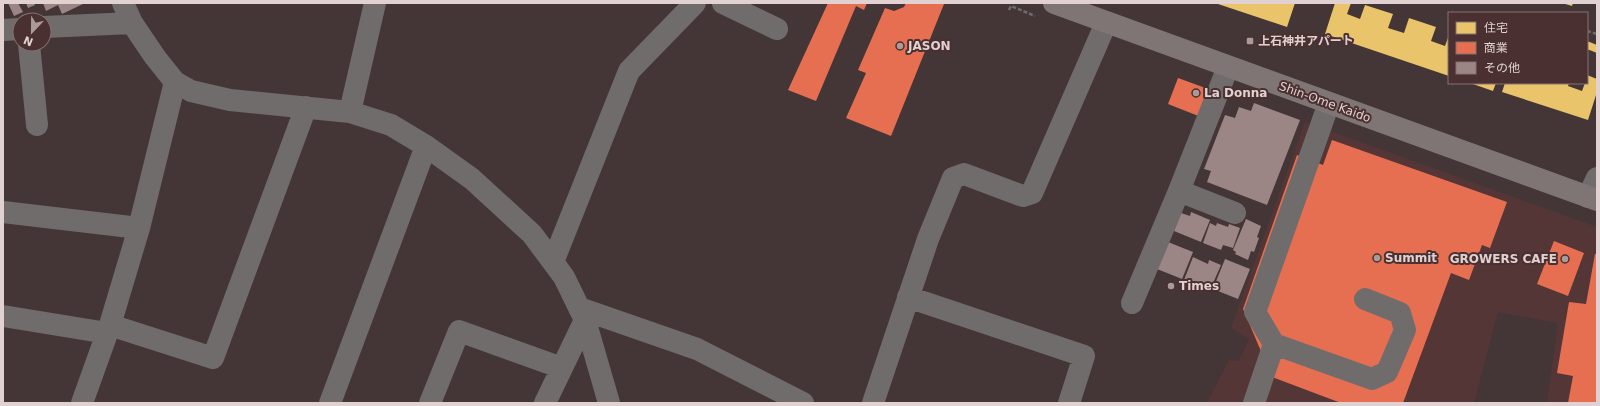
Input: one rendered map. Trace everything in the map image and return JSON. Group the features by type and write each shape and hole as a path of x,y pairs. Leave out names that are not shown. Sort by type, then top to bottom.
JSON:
{"main road":[{"name":"Shin-Ome Kaido","path":"1047,10 1106,23 1329,103 1594,192"}],"street":[{"path":"123,3 132,23 155,57 175,82 191,91 230,100 350,112 391,125 426,146 472,179 532,234 564,277 582,314 609,403"},
{"path":"350,112 375,3"},
{"path":"553,262 629,71 695,3"},
{"path":"723,3 776,29"},
{"path":"52,27 132,23"},
{"path":"873,403 928,239 953,178 964,174 1023,196 1032,193 1106,23"},
{"path":"31,52 37,125"},
{"path":"1132,303 1179,191 1228,67"},
{"path":"82,403 109,329 139,228 175,82"},
{"path":"1329,103 1321,149 1255,312 1274,344 1372,379 1387,372 1406,330 1400,312 1365,299"},
{"path":"3,316 109,329 214,358 306,107"},
{"path":"330,403 426,146"},
{"path":"1179,191 1235,213"},
{"path":"3,212 139,228"},
{"path":"908,297 1084,356 1069,403"},
{"path":"546,403 562,368 582,314"},
{"path":"582,314 697,349 803,403"},
{"path":"430,403 459,331 562,368"},
{"path":"1254,403 1274,344"}],"path":[{"path":"1009,10 1010,6 1047,10"}],"shaded area":[{"path":"1305,122 1597,227 1597,403 1547,403 1558,323 1498,312 1474,403 1207,403 1229,360 1239,361 1249,339 1231,328"}],"building: 住宅":[{"path":"1215,3 1295,3 1287,27"},
{"path":"1335,3 1351,3 1347,14 1360,19 1365,5 1393,14 1388,28 1404,33 1409,18 1436,27 1431,41 1445,46 1448,38 1448,76 1325,34"},
{"path":"1562,3 1573,3 1572,6"},
{"path":"1588,41 1597,45 1597,53 1588,49"},
{"path":"1588,75 1597,79 1597,92 1588,120 1502,92 1505,84 1569,84 1568,86 1582,91 1585,84 1588,84"},
{"path":"1473,84 1496,84 1493,91"}],"building: 商業":[{"path":"828,3 867,3 864,10 856,6 816,101 788,90"},
{"path":"906,3 944,4 891,136 846,118 866,73 858,70 885,8 894,11 904,7"},
{"path":"1178,78 1211,90 1201,117 1168,104"},
{"path":"1332,140 1507,202 1490,248 1482,245 1469,280 1451,273 1403,403 1341,403 1272,377 1243,309 1297,155 1323,165"},
{"path":"1554,241 1584,253 1568,296 1537,284"},
{"path":"1595,254 1597,254 1597,403 1568,403 1573,376 1557,373 1569,302 1586,304"}],"building: その他":[{"path":"8,3 18,3 23,12 12,12"},
{"path":"26,3 34,3 35,5 28,8"},
{"path":"43,3 85,3 62,14 58,5 46,11"},
{"path":"1254,103 1300,120 1267,205 1207,182 1211,171 1204,169 1225,115 1235,118 1239,107 1251,111"},
{"path":"1191,212 1210,220 1201,242 1174,231 1181,213 1190,216"},
{"path":"1246,219 1261,226 1254,252 1251,251 1248,260 1235,254 1236,252 1233,250"},
{"path":"1210,223 1216,226 1217,223 1228,227 1229,224 1240,228 1233,248 1223,245 1221,250 1203,243"},
{"path":"1168,242 1193,252 1182,279 1157,269"},
{"path":"1193,257 1208,264 1209,260 1221,265 1210,290 1184,280"},
{"path":"1225,259 1250,269 1238,299 1213,289"}],"place":[{"name":"上石神井アパート","path":"1250,41"},
{"name":"JASON","path":"900,46"},
{"name":"La Donna","path":"1196,93"},
{"name":"Summit","path":"1377,258"},
{"name":"GROWERS CAFE","path":"1565,259"},
{"name":"Times","path":"1171,286"}]}
